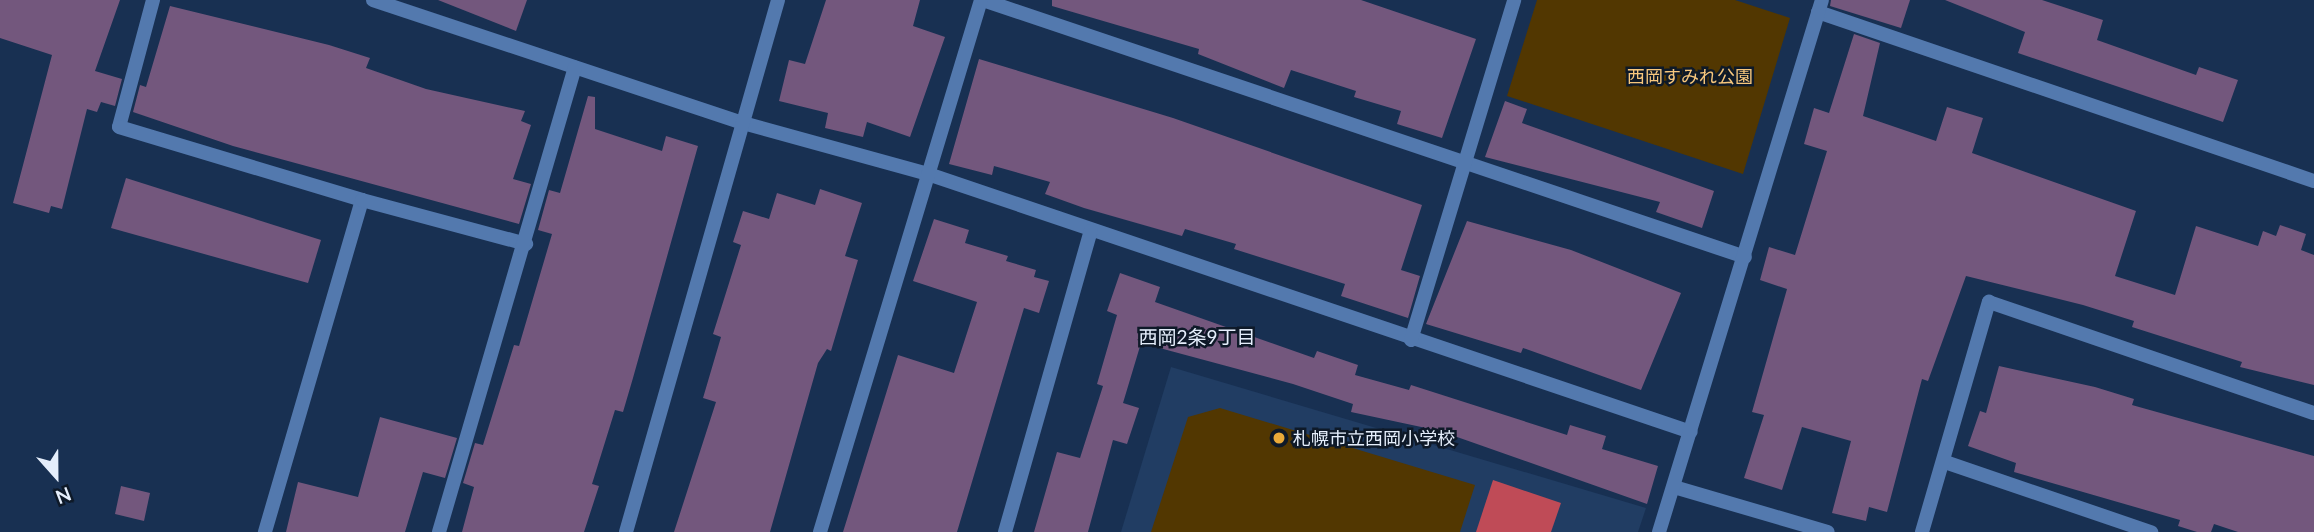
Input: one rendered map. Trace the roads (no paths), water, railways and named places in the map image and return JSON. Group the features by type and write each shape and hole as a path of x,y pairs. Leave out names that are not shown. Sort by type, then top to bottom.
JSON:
{"street":[{"path":"153,0 119,127 362,200 526,244"},
{"path":"373,0 743,123 928,174 1091,232 1691,432"},
{"path":"626,532 778,0"},
{"path":"820,532 982,0 1745,257"},
{"path":"1411,340 1462,163 1514,0"},
{"path":"1659,532 1820,6 2314,181"},
{"path":"439,532 526,244 575,68"},
{"path":"265,532 362,200"},
{"path":"1005,532 1091,232"},
{"path":"1922,532 1945,462 1989,302 2314,412"},
{"path":"1945,462 2151,532"},
{"path":"1674,487 1828,532"}],"place":[{"name":"札幌市立西岡小学校","path":"1279,438"}],"district":[{"name":"西岡2条9丁目","path":"1197,337"}],"park label":[{"name":"西岡すみれ公園","path":"1690,76"}]}
